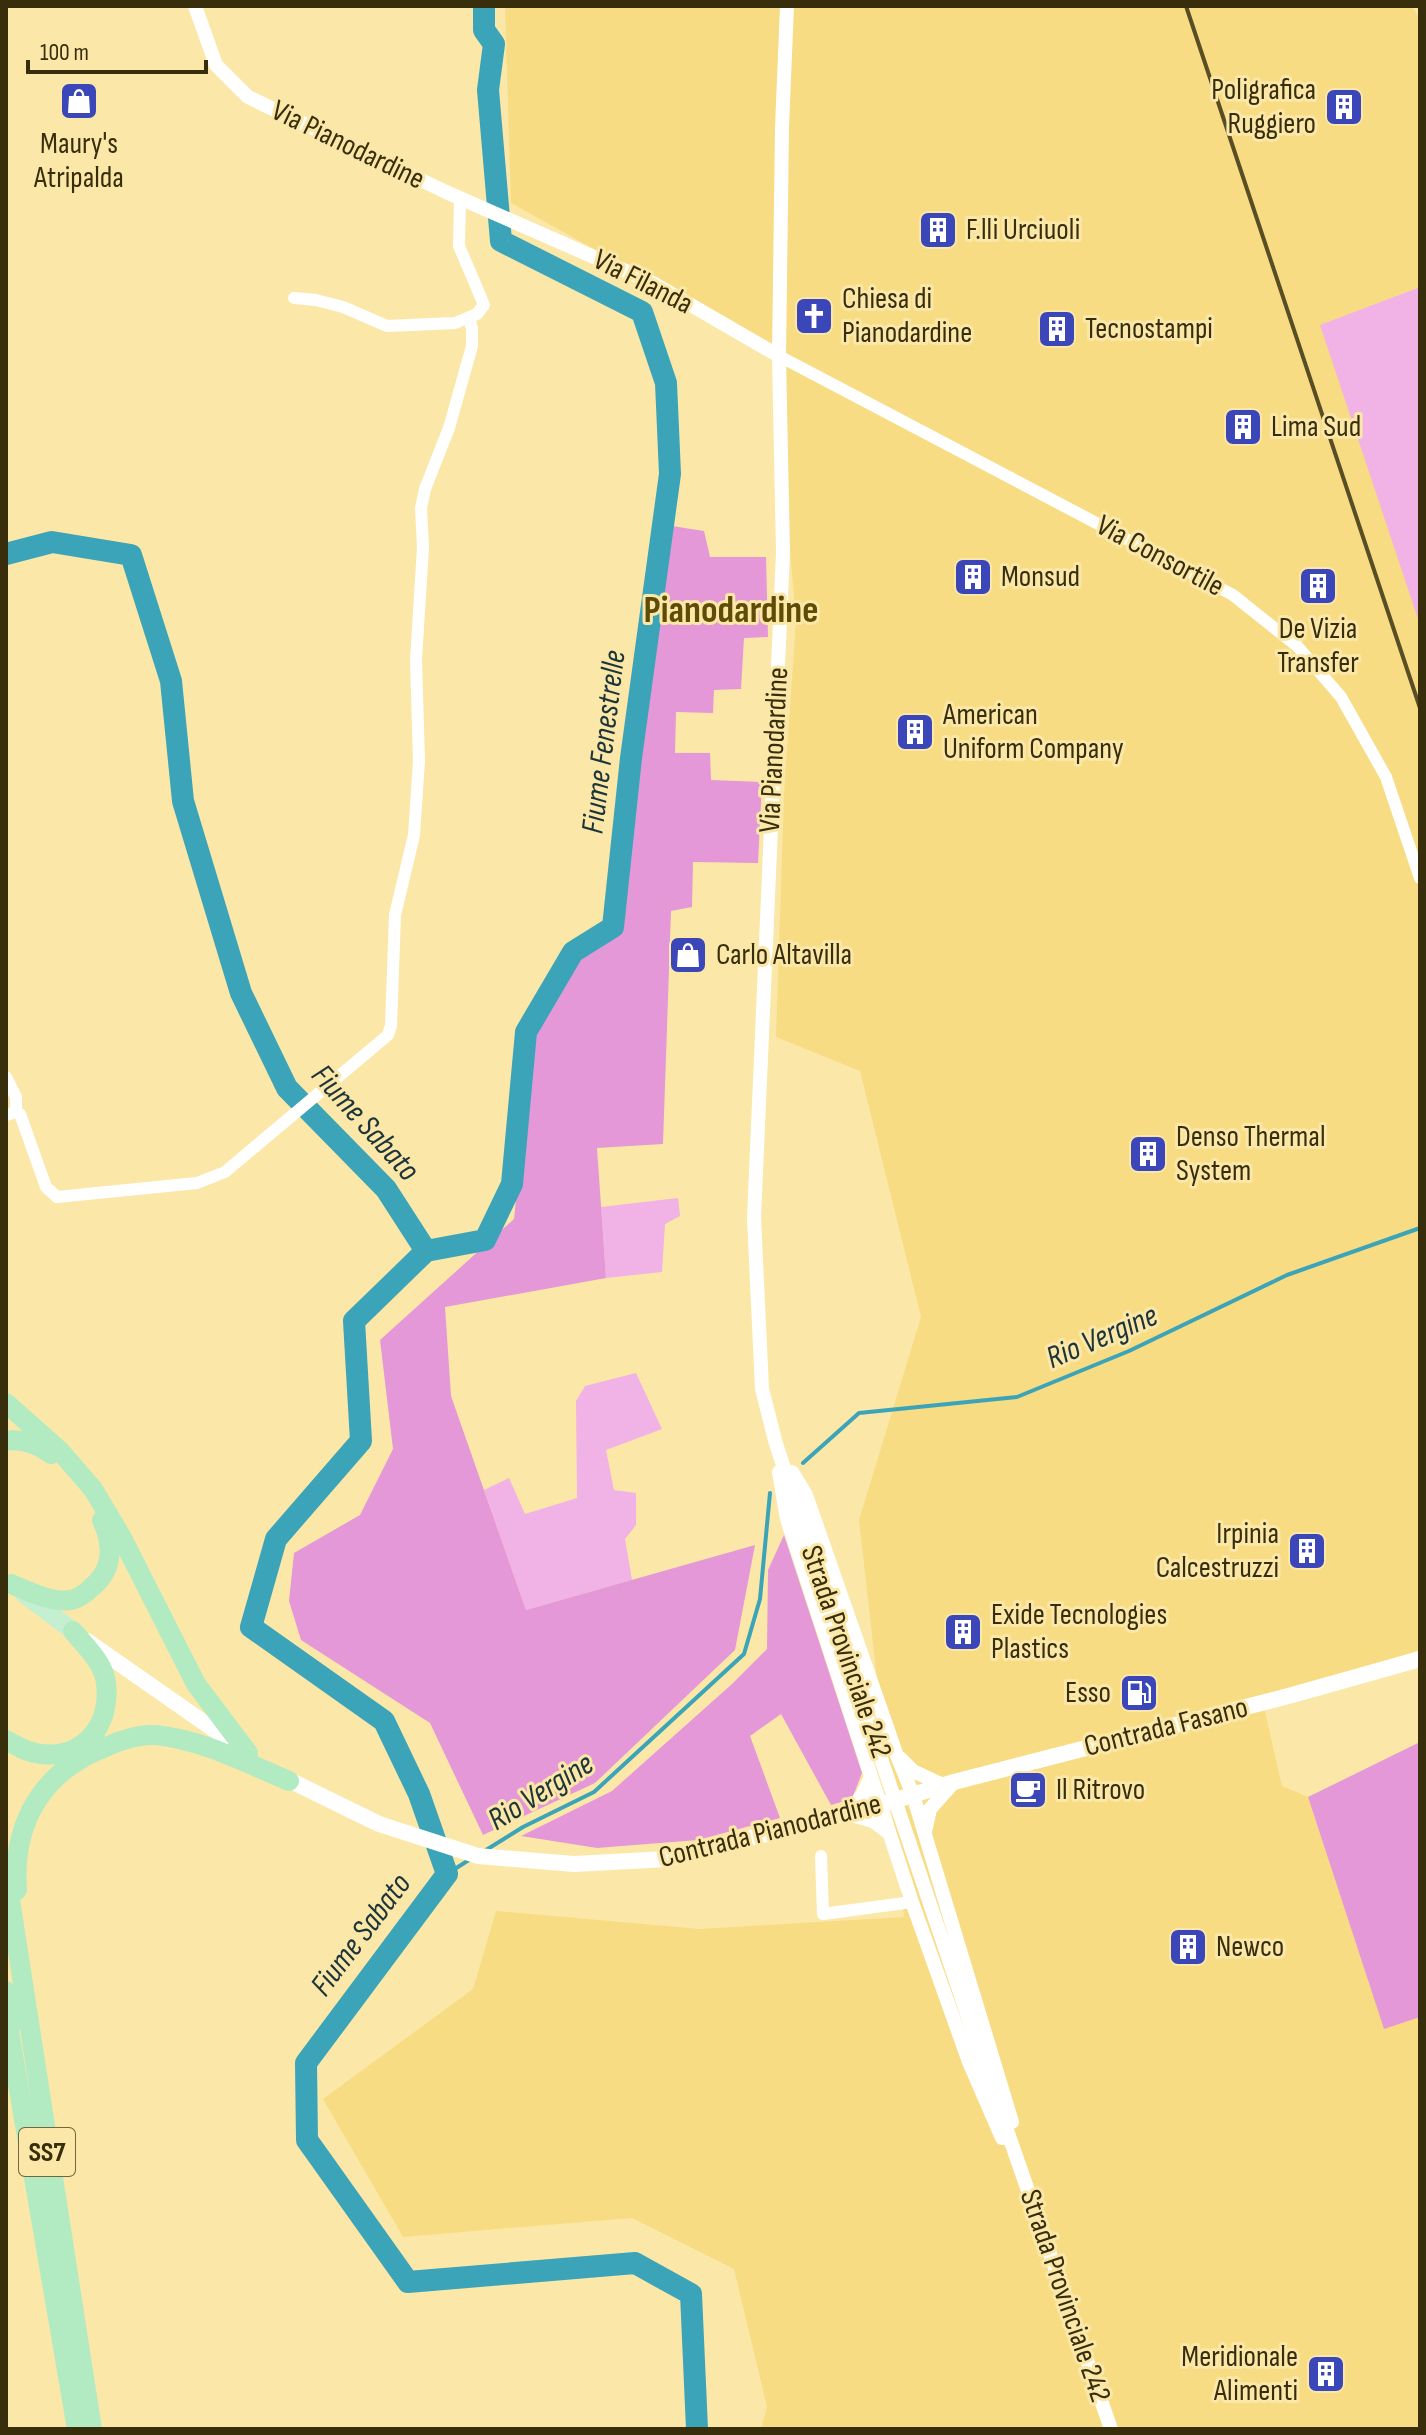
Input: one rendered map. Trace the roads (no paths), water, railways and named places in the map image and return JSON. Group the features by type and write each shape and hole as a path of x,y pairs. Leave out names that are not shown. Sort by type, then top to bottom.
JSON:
{"highway":[{"path":"6,1403 60,1451 93,1489 121,1536 196,1684 248,1753"},
{"path":"6,1441 30,1443 61,1462 98,1512 110,1547 109,1565 100,1580 72,1600 51,1598 8,1582"},
{"path":"6,1740 38,1754 53,1754 81,1748 95,1734 103,1720 106,1682 99,1664 73,1631"},
{"path":"11,2076 16,1849 24,1824 36,1804 64,1769 89,1753 117,1742 151,1735 191,1741 289,1781"},
{"name":"SS7","path":"6,1874 15,1990 92,2429"},
{"name":"SS7","path":"6,2014 11,2076 77,2429"}],"main road":[{"path":"8,1582 73,1631"},
{"name":"Contrada Pianodardine","path":"73,1631 289,1781 379,1824 478,1856 574,1864 667,1859 913,1795"},
{"name":"Contrada Fasano","path":"913,1795 1420,1659"}],"street":[{"name":"Via Pianodardine","path":"195,6 216,65 248,97 503,217"},
{"name":"Via Pianodardine","path":"776,1444 762,1389 754,1218 783,552 779,356 787,6"},
{"path":"294,298 343,307 387,326 455,323 477,314 484,305 459,246 460,198"},
{"name":"Via Filanda","path":"503,217 653,283 779,356"},
{"path":"6,1077 16,1097 11,1113 20,1114 46,1187 57,1197 210,1180 225,1172 380,1045 388,1035 391,1026 395,915 414,835 419,761 416,660 423,547 421,508 425,489 449,428 472,346 469,317"},
{"name":"Via Consortile","path":"779,356 1233,595 1297,646 1341,697 1386,777 1420,878"},
{"path":"776,1444 806,1495 913,1795 1011,2114 1019,2164"},
{"path":"776,1444 787,1519 912,1902 969,2062 996,2128 1019,2164"},
{"name":"Strada Provinciale 242","path":"776,1444 986,2070 1111,2429"},
{"path":"896,1753 913,1771 948,1784 930,1809 925,1833"},
{"path":"871,1777 848,1814 873,1821 889,1833"},
{"path":"821,1856 823,1914 912,1902"}],"waterway":[{"name":"Fiume Fenestrelle","path":"426,1251 485,1240 512,1184 526,1032 573,952 613,927 631,758 670,474 666,383 642,312 501,241 488,90 494,44 484,30 484,6"},
{"name":"Fiume Sabato","path":"6,554 52,542 131,555 171,681 183,801 241,993 287,1088 386,1189 426,1251 354,1321 361,1441 276,1539 251,1627 384,1721 419,1794 447,1874 306,2063 307,2140 408,2282 635,2263 691,2294 697,2429"},
{"name":"Rio Vergine","path":"803,1463 859,1413 1017,1397 1129,1351 1287,1275 1420,1228"},
{"name":"Rio Vergine","path":"486,1850 523,1827 594,1792 744,1654 760,1599 770,1493"},
{"name":"Rio Vergine","path":"447,1874 472,1858"}],"railway":[{"path":"1186,6 1420,708"}],"place":[{"name":"Maury's Atripalda","path":"79,101"},
{"name":"Poligrafica Ruggiero","path":"1344,107"},
{"name":"F.lli Urciuoli","path":"938,230"},
{"name":"Chiesa di Pianodardine","path":"814,316"},
{"name":"Tecnostampi","path":"1057,329"},
{"name":"Lima Sud","path":"1243,427"},
{"name":"Monsud","path":"973,577"},
{"name":"De Vizia Transfer","path":"1318,586"},
{"name":"American Uniform Company","path":"915,732"},
{"name":"Carlo Altavilla","path":"688,955"},
{"name":"Denso Thermal System","path":"1148,1154"},
{"name":"Irpinia Calcestruzzi","path":"1307,1551"},
{"name":"Exide Tecnologies Plastics","path":"963,1632"},
{"name":"Esso","path":"1139,1693"},
{"name":"Il Ritrovo","path":"1028,1790"},
{"name":"Newco","path":"1188,1947"},
{"name":"Meridionale Alimenti","path":"1326,2374"}],"district":[{"name":"Pianodardine","path":"731,610"}]}
